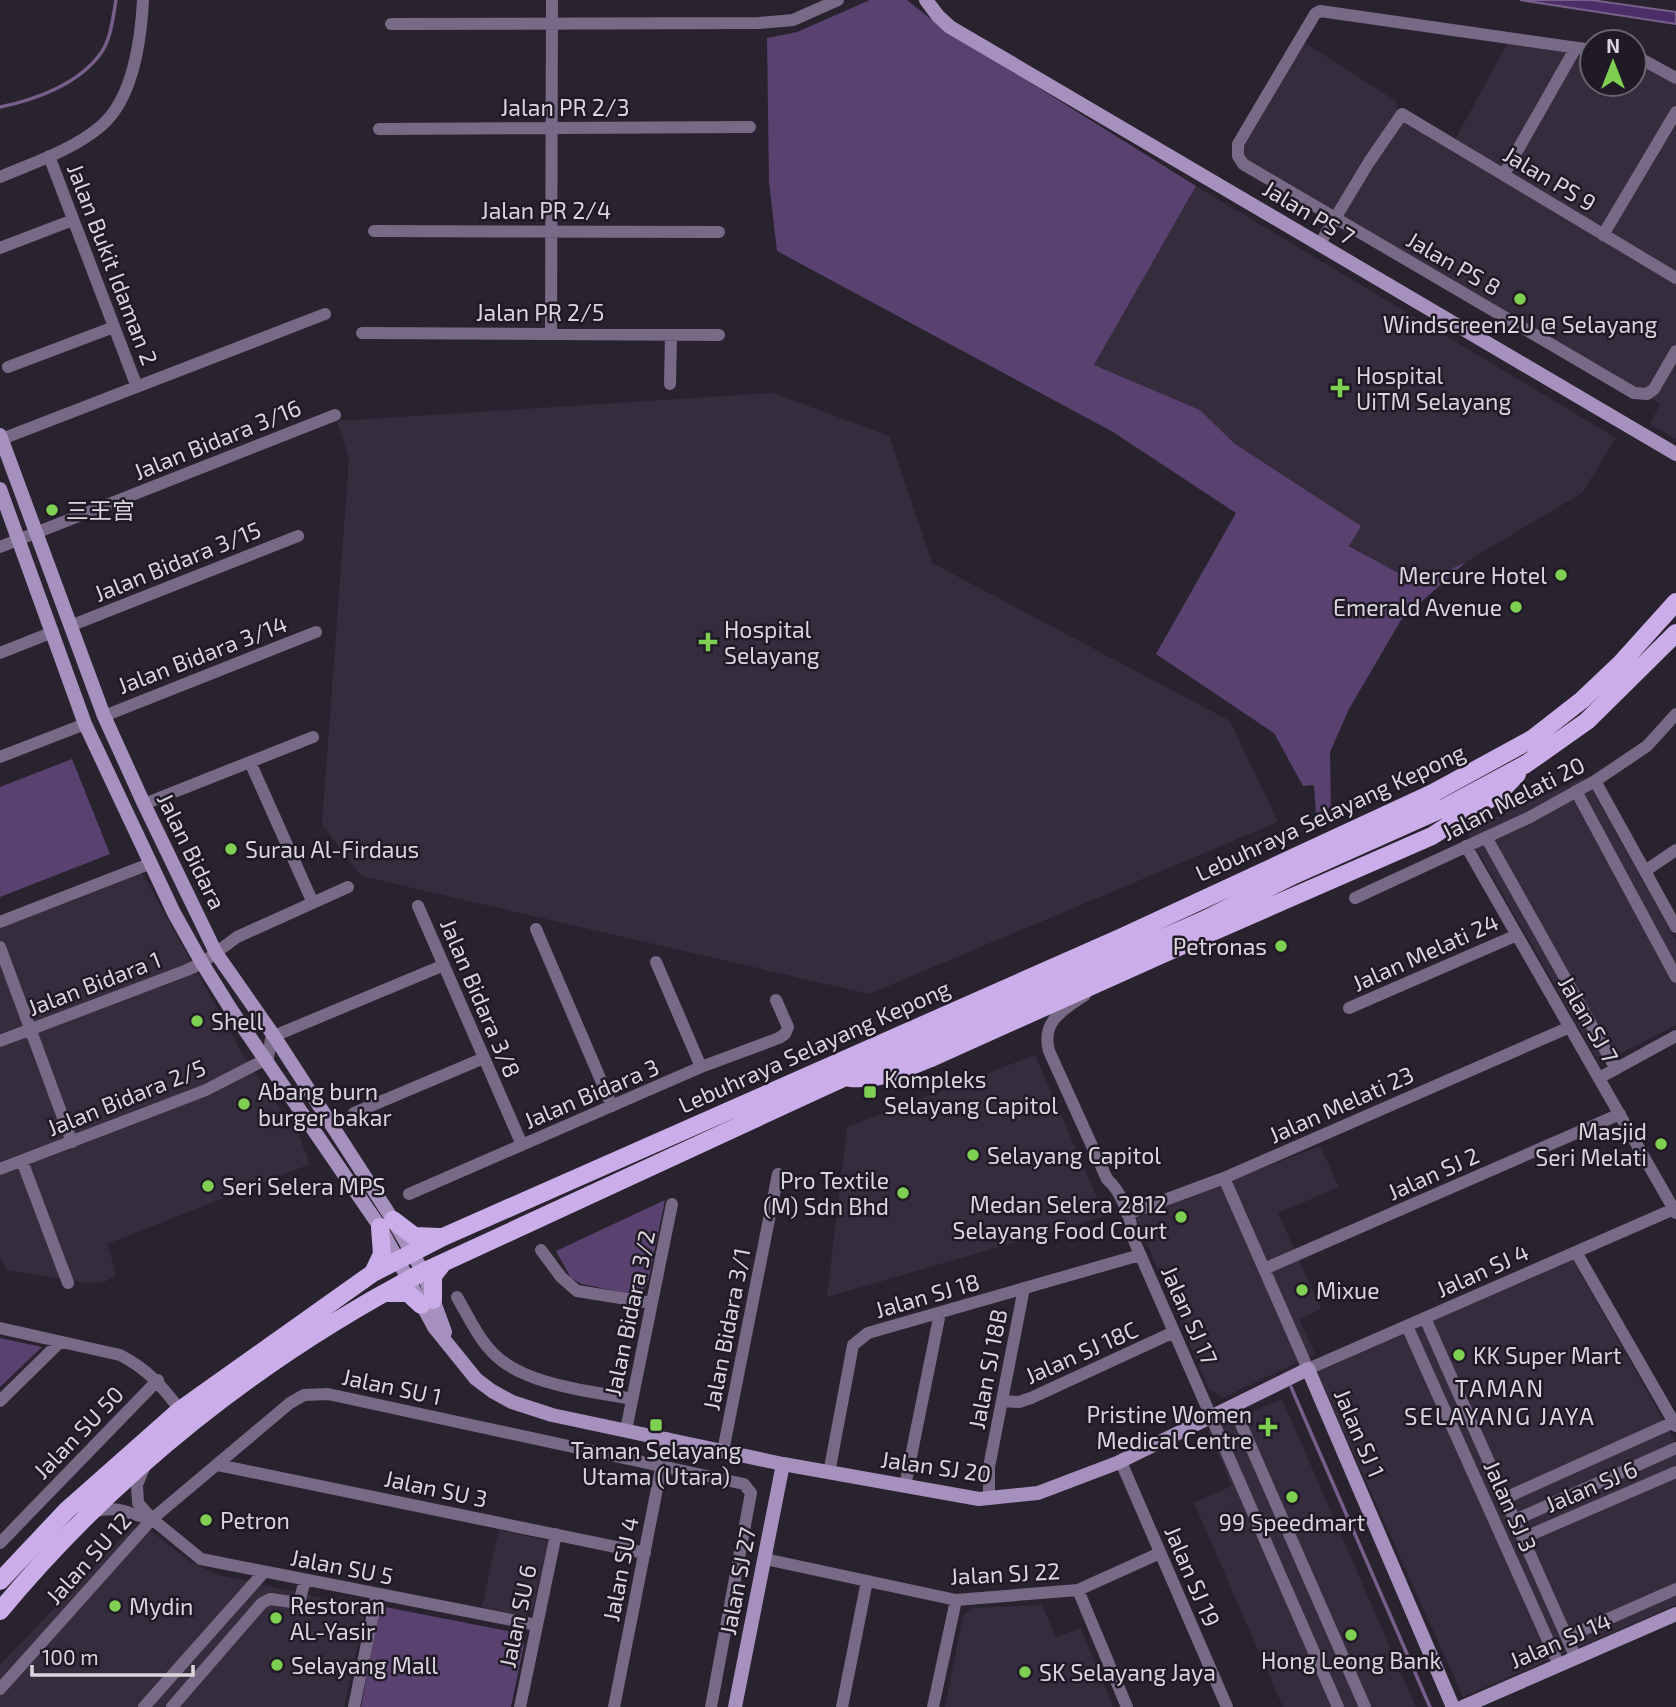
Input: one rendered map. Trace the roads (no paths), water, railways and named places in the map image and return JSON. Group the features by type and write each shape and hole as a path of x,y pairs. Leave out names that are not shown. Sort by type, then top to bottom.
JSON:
{"main road":[{"name":"Lebuhraya Selayang Kepong","path":"0,1581 67,1510 373,1273 443,1237 1120,938 1433,793 1532,739 1562,716 1621,663 1676,602"},
{"name":"Lebuhraya Selayang Kepong","path":"0,1611 62,1542 146,1462 186,1417 310,1336 443,1263 843,1078 1229,909 1294,875 1447,807 1526,764 1587,721 1676,633"},
{"path":"843,1078 870,1078 896,1073 1432,836 1499,793 1526,764"},
{"path":"373,1273 382,1254 386,1224 414,1236 443,1237"},
{"path":"384,1293 408,1293 427,1303 433,1276 443,1263"}],"street":[{"path":"0,177 50,156 101,126 113,113 133,67 142,32 143,0"},
{"path":"551,333 552,0"},
{"path":"391,24 758,23 793,20 838,0"},
{"name":"Jalan PS 7","path":"926,0 937,16 950,27 1676,454"},
{"name":"Jalan PS 8","path":"1575,49 1326,12 1315,14 1238,144 1238,156 1243,164 1634,393 1647,394 1654,389 1676,351"},
{"path":"1504,174 1575,49 1578,49"},
{"path":"1648,63 1676,78"},
{"path":"1603,235 1676,111"},
{"name":"Jalan PS 9","path":"1335,218 1402,114 1676,278"},
{"name":"Jalan PR 2/3","path":"379,129 750,127"},
{"name":"Jalan Bukit Idaman 2","path":"50,156 136,387"},
{"path":"1319,245 1335,218"},
{"path":"0,248 73,220"},
{"name":"Jalan PR 2/4","path":"373,231 719,232"},
{"name":"Jalan Bukit Idaman 2","path":"1,437 325,314"},
{"path":"8,366 114,327"},
{"name":"Jalan PR 2/5","path":"362,333 719,335"},
{"path":"670,384 671,335"},
{"name":"Jalan Bidara 3/16","path":"0,547 335,415"},
{"name":"Jalan Bidara","path":"1,437 104,716 216,953 274,1037 386,1224 450,1347 475,1379 512,1402 552,1415 626,1430"},
{"name":"Jalan Bidara","path":"0,489 85,724 149,864 202,963 265,1060 386,1224"},
{"name":"Jalan Bidara 3/15","path":"70,626 298,536"},
{"path":"0,653 53,632"},
{"name":"Jalan Bidara 3/14","path":"104,716 316,632"},
{"name":"Jalan Melati 20","path":"1355,898 1576,792 1647,746 1676,715"},
{"path":"0,757 85,724"},
{"path":"144,804 313,737"},
{"path":"250,762 313,903"},
{"path":"1595,781 1676,927"},
{"path":"1576,792 1676,977"},
{"path":"1486,837 1616,1069"},
{"name":"Jalan SJ 7","path":"1466,846 1675,1211"},
{"path":"1645,871 1676,850"},
{"path":"0,922 149,864"},
{"name":"Jalan Bidara 1","path":"0,1041 202,963 237,937 348,887"},
{"name":"Jalan Bidara 3/8","path":"418,906 522,1145"},
{"path":"536,929 612,1106"},
{"name":"Jalan Melati 24","path":"1349,1008 1517,935"},
{"path":"0,947 72,1142"},
{"name":"Jalan SJ 17","path":"1113,960 1093,990 1057,1016 1048,1028 1046,1039 1049,1051 1107,1179 1115,1186 1140,1255 1338,1707"},
{"path":"656,962 701,1067"},
{"path":"265,1060 270,1053 271,1039 274,1037 444,965"},
{"name":"Jalan Bidara 3","path":"409,1194 701,1067 779,1038 788,1030 776,1000"},
{"name":"Jalan Melati 23","path":"1127,1214 1224,1178 1570,1027"},
{"path":"1599,1078 1676,1036"},
{"path":"354,1113 484,1058"},
{"name":"Jalan Bidara 2/5","path":"0,1169 206,1090 265,1060"},
{"name":"Jalan SJ 2","path":"1264,1269 1620,1114"},
{"path":"22,1161 68,1283"},
{"name":"Jalan Bidara 3/1","path":"723,1451 778,1174"},
{"name":"Jalan SJ 1","path":"1224,1178 1453,1707"},
{"name":"Jalan Bidara 3/2","path":"626,1430 672,1204"},
{"name":"Jalan SJ 4","path":"1308,1369 1675,1211"},
{"path":"541,1250 561,1277 577,1291 652,1303"},
{"path":"1576,1252 1675,1424"},
{"name":"Jalan SJ 18","path":"829,1473 853,1345 868,1333 1140,1255"},
{"name":"Jalan SJ 18B","path":"989,1499 989,1467 1024,1288"},
{"path":"457,1297 487,1345 508,1366 556,1385 632,1399"},
{"path":"905,1486 940,1312"},
{"name":"Jalan SJ 3","path":"1424,1318 1576,1658"},
{"name":"Jalan SJ 3","path":"1407,1326 1559,1665"},
{"path":"0,1328 120,1355 158,1380 186,1417"},
{"name":"Jalan SJ 18C","path":"1002,1401 1019,1402 1031,1398 1174,1332"},
{"path":"0,1401 60,1342"},
{"name":"Jalan SJ 20","path":"626,1430 829,1473 989,1499 1038,1493 1121,1462 1308,1369"},
{"name":"Jalan SU 50","path":"0,1543 158,1380"},
{"name":"Jalan SU 1","path":"152,1519 290,1403 304,1395 328,1394 744,1483 751,1493 710,1707"},
{"path":"1233,1406 1365,1707"},
{"name":"Jalan SJ 6","path":"1505,1498 1675,1424"},
{"name":"Jalan SU 4","path":"614,1707 667,1438"},
{"path":"1515,1520 1676,1448"},
{"name":"Jalan SU 5","path":"146,1462 137,1485 138,1503 152,1519 201,1559 537,1625"},
{"name":"Jalan SJ 19","path":"1121,1462 1227,1707"},
{"name":"Jalan SJ 27","path":"735,1707 783,1464"},
{"name":"Jalan SU 3","path":"218,1465 645,1553"},
{"name":"Jalan SJ 6","path":"1523,1538 1676,1472"},
{"name":"Jalan SU 5","path":"92,1511 109,1507 152,1519"},
{"name":"Jalan SU 12","path":"0,1689 152,1519"},
{"name":"Jalan SU 6","path":"520,1707 556,1534"},
{"name":"Jalan SJ 22","path":"765,1559 956,1600 1077,1590 1160,1553"},
{"path":"144,1707 264,1572"},
{"path":"172,1707 262,1603 270,1598 299,1604 305,1580"},
{"path":"842,1707 867,1581"},
{"path":"1566,1637 1676,1589"},
{"path":"1077,1590 1127,1707"},
{"path":"354,1707 377,1594"},
{"path":"933,1707 956,1600"},
{"name":"Jalan SJ 14","path":"1462,1707 1676,1614"}],"waterway":[{"path":"0,107 55,89 81,74 92,64 107,41 116,0"},
{"path":"1291,1387 1430,1707"}],"place":[{"name":"Windscreen2U @ Selayang","path":"1520,299"},
{"name":"Hospital UiTM Selayang","path":"1340,388"},
{"name":"三王宫","path":"52,510"},
{"name":"Mercure Hotel","path":"1561,575"},
{"name":"Emerald Avenue","path":"1516,607"},
{"name":"Hospital Selayang","path":"708,642"},
{"name":"Surau Al-Firdaus","path":"231,849"},
{"name":"Petronas","path":"1281,946"},
{"name":"Shell","path":"197,1021"},
{"name":"Kompleks Selayang Capitol","path":"870,1092"},
{"name":"Abang burn burger bakar","path":"244,1104"},
{"name":"Masjid Seri Melati","path":"1661,1144"},
{"name":"Selayang Capitol","path":"973,1155"},
{"name":"Seri Selera MPS","path":"208,1186"},
{"name":"Pro Textile (M) Sdn Bhd","path":"903,1193"},
{"name":"Medan Selera 2812 Selayang Food Court","path":"1181,1217"},
{"name":"Mixue","path":"1302,1290"},
{"name":"KK Super Mart","path":"1459,1355"},
{"name":"Taman Selayang Utama (Utara)","path":"656,1425"},
{"name":"Pristine Women Medical Centre","path":"1268,1427"},
{"name":"99 Speedmart","path":"1292,1497"},
{"name":"Petron","path":"206,1520"},
{"name":"Mydin","path":"115,1606"},
{"name":"Restoran AL-Yasir","path":"276,1618"},
{"name":"Hong Leong Bank","path":"1351,1635"},
{"name":"Selayang Mall","path":"277,1665"},
{"name":"SK Selayang Jaya","path":"1025,1672"}],"district":[{"name":"TAMAN SELAYANG JAYA","path":"1500,1401"}]}
